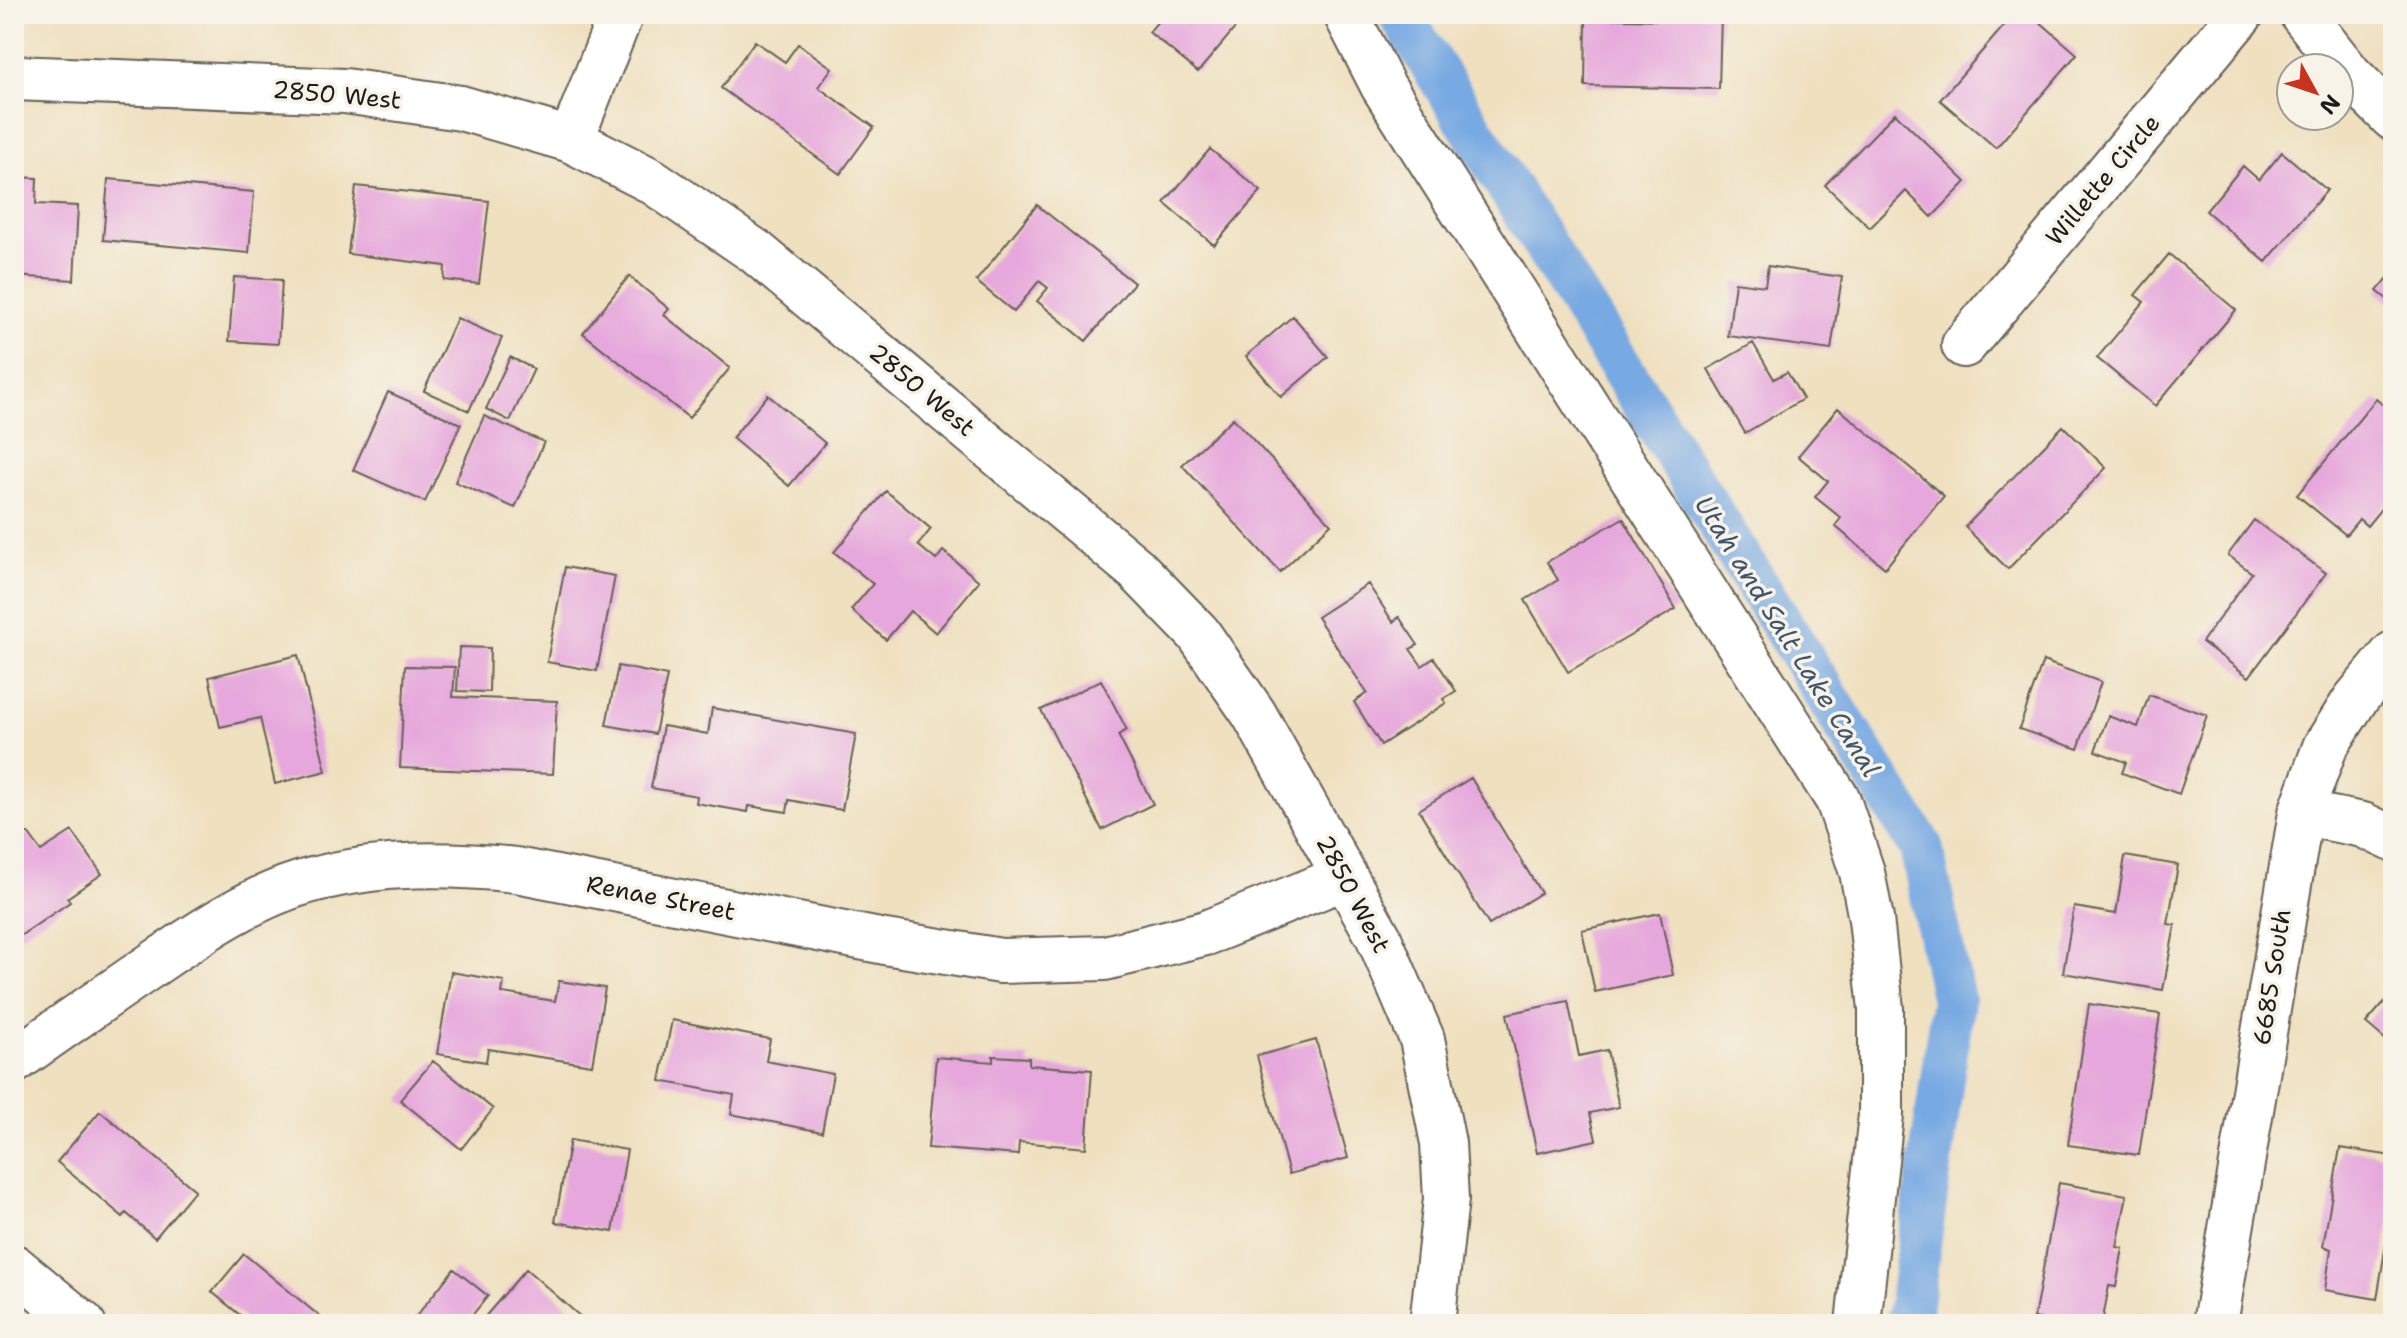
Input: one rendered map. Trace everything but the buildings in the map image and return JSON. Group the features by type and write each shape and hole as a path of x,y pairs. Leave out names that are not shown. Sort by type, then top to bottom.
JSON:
{"street":[{"path":"571,140 621,14"},
{"path":"1346,14 1383,86 1838,800 1862,872 1871,919 1881,1009 1881,1115 1858,1324"},
{"name":"Willette Circle","path":"1964,345 2241,14"},
{"path":"2302,14 2350,75 2393,118"},
{"name":"2850 West","path":"14,78 345,91 461,108 571,140 652,181 756,252 1136,569 1198,633 1254,714 1378,936 1422,1039 1443,1143 1446,1199 1432,1324"},
{"name":"6685 South","path":"2215,1324 2301,813 2325,747 2355,700 2393,654"},
{"path":"2301,813 2363,825 2393,839"},
{"name":"Renae Street","path":"14,1061 223,917 269,895 315,879 393,866 455,864 516,870 870,939 1001,961 1105,958 1163,944 1206,933 1345,877"},
{"path":"14,1267 83,1324"}],"waterway":[{"name":"Utah and Salt Lake Canal","path":"1400,14 1921,847 1953,1000 1908,1324"}]}
